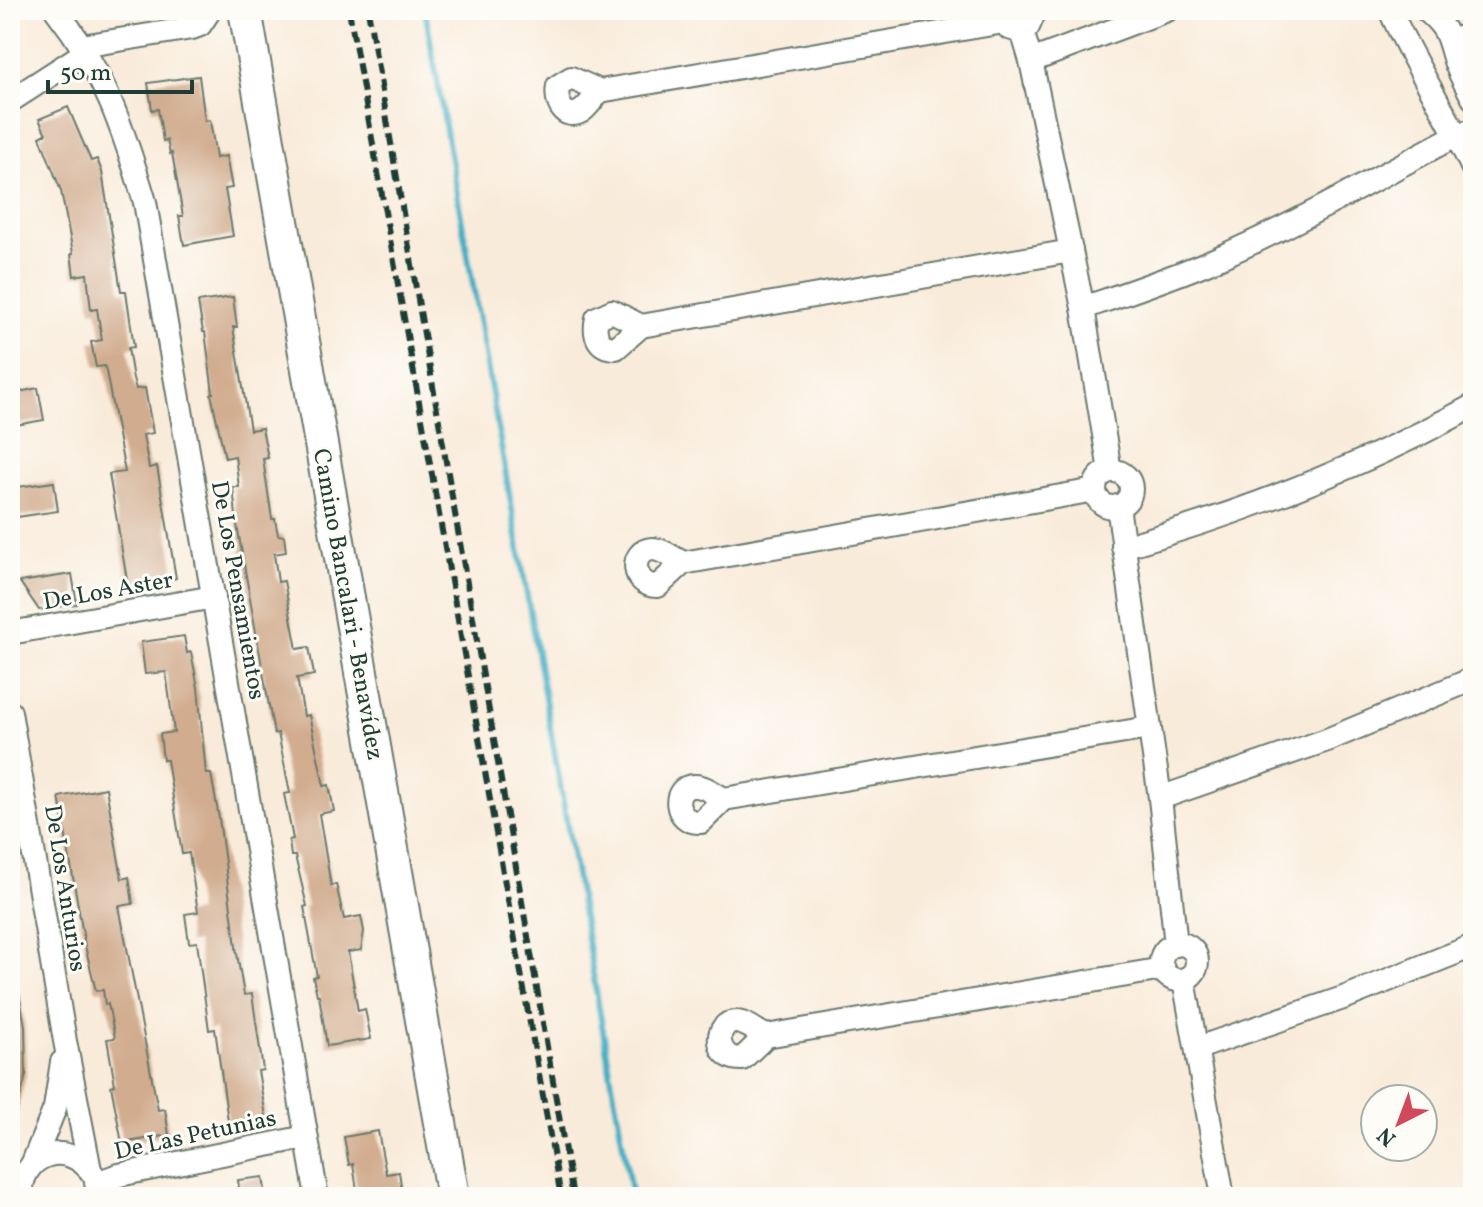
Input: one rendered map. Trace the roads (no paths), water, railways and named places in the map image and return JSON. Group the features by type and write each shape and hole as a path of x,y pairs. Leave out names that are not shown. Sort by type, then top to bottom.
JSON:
{"main road":[{"name":"Camino Bancalari - Benavídez","path":"245,10 453,1197"}],"street":[{"name":"De Los Pensamientos","path":"56,10 84,49 111,96 145,202 317,1197"},
{"path":"10,101 84,49 192,28 200,25 210,10"},
{"path":"1031,61 1167,10"},
{"path":"1426,10 1459,44 1473,98"},
{"path":"1400,14 1407,49 1465,132 1473,169"},
{"path":"600,91 1016,18 1031,61 1083,308 1110,471"},
{"path":"1422,71 1435,70 1459,44"},
{"path":"1083,308 1216,259 1465,132"},
{"path":"641,326 1071,251"},
{"path":"1123,547 1279,497 1392,447 1473,406"},
{"path":"1110,471 1125,475 1131,485 1129,496 1118,506 1103,503 1095,490 1097,479 1110,471"},
{"path":"683,563 1095,490"},
{"path":"1118,506 1160,798 1176,945"},
{"name":"De Los Aster","path":"10,633 214,597"},
{"path":"1160,798 1327,740 1473,679"},
{"name":"De Los Anturios","path":"10,712 65,1041 94,1183"},
{"path":"724,799 1149,728"},
{"path":"1176,945 1192,949 1197,959 1196,970 1184,980 1169,977 1163,969 1164,953 1176,945"},
{"path":"1198,1048 1346,997 1473,946"},
{"path":"766,1036 1163,969"},
{"path":"1184,980 1223,1197"},
{"path":"26,1179 55,1108 65,1041"},
{"name":"De Las Petunias","path":"94,1183 119,1175 306,1137"},
{"path":"10,1195 41,1158 62,1153 73,1156 94,1183"}],"waterway":[{"path":"425,10 632,1197"}],"railway":[{"path":"349,10 561,1197"},
{"path":"368,10 573,1197"}]}
